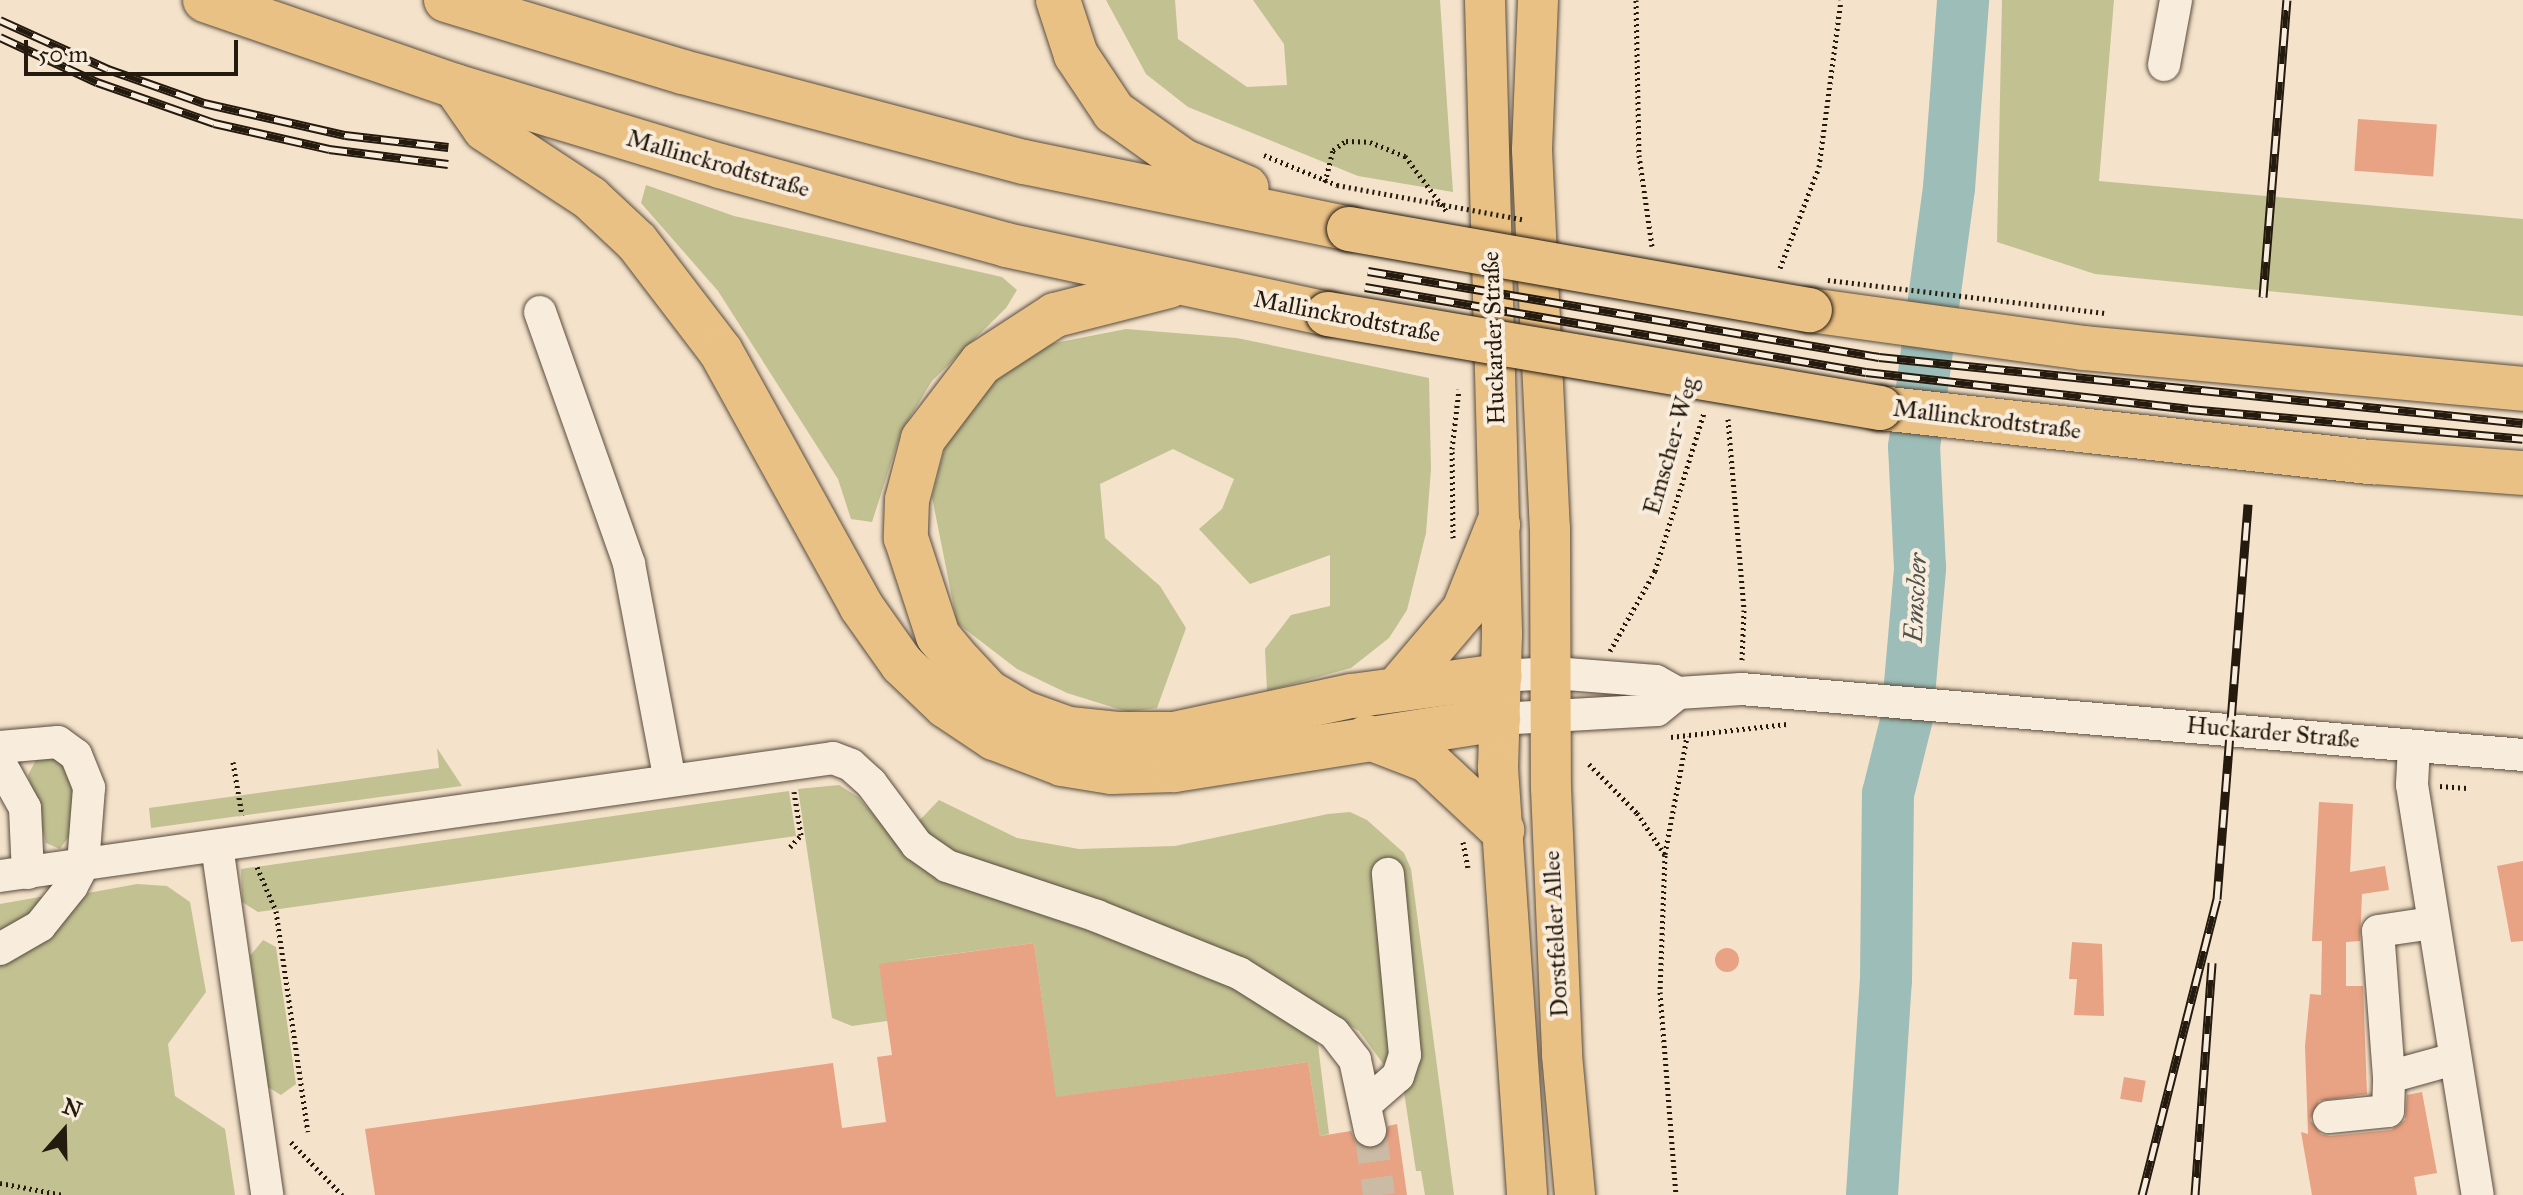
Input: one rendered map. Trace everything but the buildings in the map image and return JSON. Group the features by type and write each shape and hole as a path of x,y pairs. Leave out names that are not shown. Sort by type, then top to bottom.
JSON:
{"highway":[{"name":"Mallinckrodtstraße","path":"205,0 455,86 991,241 1328,314 1865,405 2080,431 2523,473"},
{"path":"446,0 683,72 1024,162 1349,229 1810,310 2083,348 2523,389"},
{"path":"1058,0 1076,55 1114,112 1183,161 1349,229"},
{"path":"455,86 485,129 590,198 637,242 721,352 861,606 902,664 946,706 994,738 1062,764 1111,772 1174,770 1365,736 1498,719"},
{"path":"1178,283 1055,315 981,363 952,395 923,439 907,500 906,538 938,636 988,692 1024,713 1069,729 1174,734 1397,689 1500,676"},
{"path":"1397,689 1464,610 1498,525"},
{"path":"1365,736 1427,760 1502,830"}],"main road":[{"name":"Huckarder Straße","path":"1485,0 1498,525 1498,719"},
{"name":"Huckarder Straße","path":"1538,0 1532,150 1554,673"},
{"name":"Dorstfelder Allee","path":"1554,673 1552,718 1561,1039 1575,1195"},
{"name":"Dorstfelder Allee","path":"1498,719 1502,830 1527,1195"}],"street":[{"path":"2164,65 2176,0"},
{"path":"540,312 629,564 670,780"},
{"name":"Huckarder Straße","path":"1500,676 1554,673 1656,681 1678,693 1741,689 1810,705 1948,703 2523,755"},
{"name":"Huckarder Straße","path":"1498,719 1657,710 1678,693"},
{"path":"0,747 58,742 76,755 89,788 83,865 52,914 26,937 0,949"},
{"path":"2414,746 2412,785 2478,1195"},
{"path":"0,763 25,808 14,875 833,758 851,765 917,845 947,866 1168,943 1239,973 1293,1005 1334,1033 1355,1060 1369,1117 1398,1076 1405,1055 1388,874"},
{"path":"232,844 267,1195"},
{"path":"2329,1117 2388,1111 2389,1077 2378,931 2433,923"},
{"path":"2389,1077 2454,1059"}],"path":[{"path":"1636,0 1639,155 1653,249"},
{"path":"1778,270 1819,167 1841,0"},
{"path":"1325,182 1333,150 1346,141 1370,142 1405,156 1452,219"},
{"path":"1254,152 1337,185"},
{"name":"Emscher-Weg","path":"1609,664 1611,643 1655,571 1707,404"},
{"path":"1726,408 1744,610 1741,689"},
{"path":"1656,736 1770,730 1810,705"},
{"path":"1676,1195 1660,992 1665,855 1687,736"},
{"path":"233,762 232,844 276,911 308,1132"},
{"path":"789,764 801,835 790,847"},
{"path":"1589,764 1637,813 1665,855"},
{"path":"287,1138 342,1195"},
{"path":"0,1183 63,1195"}],"shaded area":[{"path":"1106,0 1175,0 1178,39 1247,87 1287,85 1284,44 1253,0 1440,0 1453,192 1358,176 1188,107 1146,74"},
{"path":"2002,0 2114,0 2099,181 2523,219 2523,316 2095,274 1997,242"},
{"path":"646,185 734,216 1002,277 1017,290 1006,308 932,381 901,432 872,522 851,519 838,479 718,291 641,203"},
{"path":"1126,329 1237,338 1429,378 1431,469 1426,533 1407,610 1389,638 1351,668 1267,691 1265,649 1291,615 1330,606 1330,555 1250,584 1199,529 1222,509 1234,479 1173,449 1100,484 1105,538 1160,586 1186,628 1157,708 1128,712 1067,693 1017,669 957,623 932,497 950,428 1010,359 1034,347"},
{"path":"437,748 462,786 151,828 149,808 439,768"},
{"path":"57,755 75,782 71,833 60,849 46,843 28,775 36,760"},
{"path":"839,785 858,797 918,865 950,884 1144,949 1228,986 1317,1037 1329,1134 1320,1136 1308,1062 974,1109 1052,1071 1034,943 906,960 887,1021 852,1026 832,1018 798,789"},
{"path":"789,791 796,836 258,912 242,902 241,869"},
{"path":"939,800 1017,838 1079,849 1175,846 1328,814 1350,812 1367,820 1404,853 1411,869 1454,1195 1425,1195 1421,1171 1416,1171 1404,1092 1359,1031 1262,971 951,853 916,824"},
{"path":"137,884 167,886 190,902 206,992 168,1044 175,1096 225,1129 235,1195 0,1195 0,959 48,938 88,893"},
{"path":"51,895 52,900 0,938 0,904"},
{"path":"263,940 276,947 296,1084 281,1095 268,1087 250,956"}],"waterway":[{"name":"Emscher","path":"1872,1195 1886,981 1888,794 1907,718 1920,568 1914,447 1949,188 1963,0"}],"tunnel":[{"path":"1370,1130 1379,1195"}],"railway":[{"path":"2263,297 2287,0"},
{"path":"0,20 108,69 204,103 345,135 448,147"},
{"path":"0,37 97,82 214,123 329,149 448,164"},
{"path":"1368,271 1879,357 2523,423"},
{"path":"1365,287 1866,372 2189,409 2523,439"},
{"path":"2142,1195 2217,899 2248,504"},
{"path":"2195,1195 2212,963"}]}
